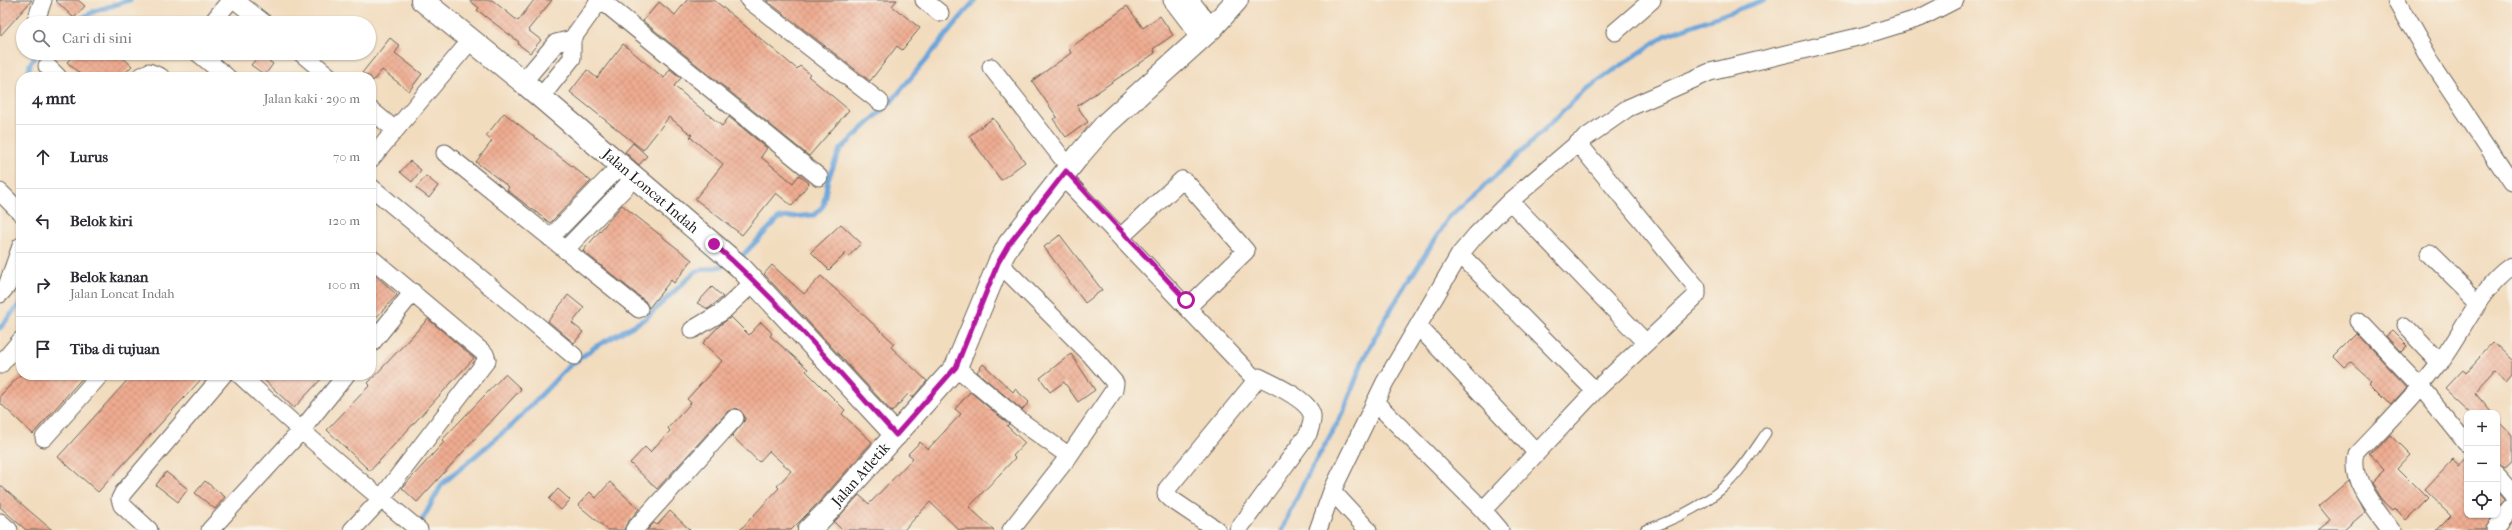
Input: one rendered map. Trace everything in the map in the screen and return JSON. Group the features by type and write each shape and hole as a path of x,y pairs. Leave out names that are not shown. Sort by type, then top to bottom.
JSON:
{"street":[{"path":"37,16 42,0"},
{"path":"218,16 228,3 235,0 255,16"},
{"name":"Jalan Loncat Indah","path":"422,0 629,170 741,269 896,435"},
{"path":"541,97 572,58 572,39 601,0 819,177"},
{"path":"748,0 880,102"},
{"path":"924,0 940,13"},
{"path":"1172,0 1206,33"},
{"path":"1190,0 1206,33"},
{"name":"Jalan Atletik","path":"809,530 829,510 956,367 998,263 1009,244 1066,171 1106,124 1206,33 1237,0"},
{"path":"1615,32 1652,0"},
{"path":"1318,530 1332,491 1375,402 1460,254 1476,235 1510,201 1578,143 1628,108 1710,72 1862,36 1920,18 1955,0"},
{"path":"2396,0 2430,60 2509,172"},
{"path":"523,82 556,43 572,39"},
{"path":"376,153 471,40"},
{"path":"207,60 222,72"},
{"path":"309,60 324,72"},
{"path":"991,67 1066,171 1252,376 1301,400 1310,410 1312,424 1308,434 1238,530"},
{"path":"376,114 395,130"},
{"path":"1483,510 1595,391 1645,342 1696,297 1697,288 1578,143"},
{"path":"445,153 639,309"},
{"path":"550,238 629,170"},
{"path":"566,250 629,170"},
{"path":"1066,171 1257,379"},
{"path":"1124,234 1182,180 1186,182 1246,251 1190,305"},
{"path":"376,191 574,356"},
{"path":"0,192 16,208"},
{"path":"1510,201 1645,342"},
{"path":"1460,254 1595,391"},
{"path":"2430,254 2479,302"},
{"path":"0,294 7,286 16,260"},
{"path":"352,530 380,500 487,360 485,354 376,262"},
{"path":"998,263 1089,353 1115,383 1114,390 1069,456 1012,530"},
{"path":"2391,530 2374,507 2355,471 2357,455 2440,363 2493,283 2512,266"},
{"path":"692,330 722,312 741,269"},
{"path":"376,338 413,292"},
{"path":"2358,322 2420,386 2464,440"},
{"path":"1418,326 1537,453"},
{"path":"2405,326 2440,363"},
{"path":"0,365 16,346"},
{"path":"956,367 1019,420 1069,456"},
{"path":"1217,530 1171,499 1166,494 1167,489 1257,379"},
{"path":"44,438 96,380"},
{"path":"149,530 122,505 120,499 123,493 219,380"},
{"path":"245,380 300,432 380,500 418,529"},
{"path":"210,530 300,432 342,380"},
{"path":"1375,402 1483,510 1500,530"},
{"path":"634,530 735,418"},
{"path":"2500,479 2512,493"},
{"path":"1332,491 1368,530"},
{"path":"2494,530 2512,508"},
{"path":"0,522 9,530"}],"lane":[{"path":"1645,530 1670,521 1708,499 1729,482 1766,433"}],"building":[{"path":"0,0 32,0 18,16 16,16 16,18 0,36"},
{"path":"55,0 78,0 85,6 76,16 72,16"},
{"path":"469,0 492,0 518,21 534,0 552,0 528,30 541,40 530,53 518,44 519,42 477,10 479,8"},
{"path":"687,0 714,0 797,69 800,66 810,74 808,76 849,110 809,156 643,21 659,2 675,15"},
{"path":"766,0 897,0 892,6 920,28 902,50 897,46 870,81"},
{"path":"1127,6 1143,28 1160,16 1173,35 1153,49 1155,53 1077,106 1088,122 1066,137 1053,119 1057,117 1032,81 1071,53 1069,49"},
{"path":"390,38 400,46 395,53 422,74 409,91 382,70 376,77 376,72 363,72 372,60 376,60 376,56"},
{"path":"623,44 664,78 670,69 681,78 674,86 722,126 729,117 767,148 761,157 793,183 799,175 809,183 792,206 776,193 742,235 695,199 723,164 690,137 692,135 669,117 643,150 570,92 587,70 597,78"},
{"path":"69,60 126,60 132,66 126,72 78,72 67,62"},
{"path":"255,60 268,60 273,64 267,72 261,72 251,65"},
{"path":"504,113 591,181 550,223 507,190 509,187 476,162 492,141 486,136"},
{"path":"993,118 1025,162 1001,180 969,136"},
{"path":"633,143 647,156 639,165 625,152"},
{"path":"410,161 421,170 412,182 400,172"},
{"path":"426,176 438,186 429,198 416,188"},
{"path":"622,205 692,260 674,283 671,280 649,308 645,301 583,251"},
{"path":"841,224 861,243 849,256 846,253 829,270 811,252"},
{"path":"1060,235 1102,290 1085,303 1044,247"},
{"path":"772,265 804,294 821,276 894,343 891,347 927,381 912,398 908,394 892,412 764,274"},
{"path":"376,276 397,295 376,318"},
{"path":"712,287 723,297 708,309 697,303"},
{"path":"568,295 584,308 572,323 583,332 574,343 548,321"},
{"path":"731,317 749,335 761,322 772,333 770,336 808,369 806,371 845,410 842,414 872,442 820,501 791,530 740,530 779,488 777,486 791,471 769,451 759,462 732,436 745,420 744,415 737,408 728,411 657,489 630,463 645,447 650,452 670,431 668,428 691,403 687,399 722,361 703,343 720,325"},
{"path":"428,319 474,358 370,471 327,430 370,385 368,383 371,380 376,380 376,374"},
{"path":"2392,331 2407,346 2401,352 2386,336"},
{"path":"2357,334 2407,387 2391,405 2369,383 2371,381 2351,363 2345,368 2334,357"},
{"path":"2493,343 2512,361 2512,376 2506,383 2494,372 2475,393 2489,410 2469,410 2445,388 2462,370 2465,373"},
{"path":"1071,354 1095,390 1078,402 1064,382 1050,392 1040,378"},
{"path":"983,364 1013,392 1015,389 1029,402 1022,410 977,372"},
{"path":"505,374 521,389 417,502 402,488 444,442 442,440"},
{"path":"16,379 81,380 33,434 0,403 0,396"},
{"path":"127,380 200,380 98,492 58,457"},
{"path":"264,380 320,380 294,408"},
{"path":"970,392 1009,424 1007,426 1025,443 1013,456 1015,458 969,507 994,530 959,530 930,502 904,530 842,530 834,522 859,495 869,504 913,458 908,454 920,442 928,449 961,414 955,409"},
{"path":"2500,421 2512,435 2512,464 2505,470 2500,468"},
{"path":"2390,435 2410,455 2398,468 2428,498 2406,520 2395,508 2393,510 2381,499 2371,483 2384,470 2371,456"},
{"path":"2453,459 2460,465 2464,460 2464,518 2491,518 2484,530 2437,530 2451,516 2424,490"},
{"path":"166,472 188,489 178,502 156,485"},
{"path":"2349,480 2365,512 2344,530 2317,530 2330,520 2319,506"},
{"path":"205,481 225,497 215,509 195,493"},
{"path":"610,482 639,509 627,523 624,530 608,530 578,505 590,492 596,498"},
{"path":"0,485 52,530 26,530 0,507"},
{"path":"558,489 570,500 561,510 549,499"},
{"path":"2500,494 2506,501 2500,508"},
{"path":"670,511 690,530 647,530 654,523 657,525"}],"waterway":[{"path":"86,16 95,11 130,0"},
{"path":"739,259 779,218 814,215 823,206 828,179 840,150 891,102 975,0"},
{"path":"1282,530 1304,482 1343,413 1363,360 1387,315 1449,217 1509,164 1586,89 1666,35 1764,0"},
{"path":"29,72 30,64 33,60"},
{"path":"419,526 442,484 512,425 567,368 595,347 645,319 696,271 728,265"},
{"path":"0,328 16,308"}],"route":[{"path":"714,244 740,267 798,327 896,435 956,367 998,263 1009,244 1066,171 1186,300"}]}
